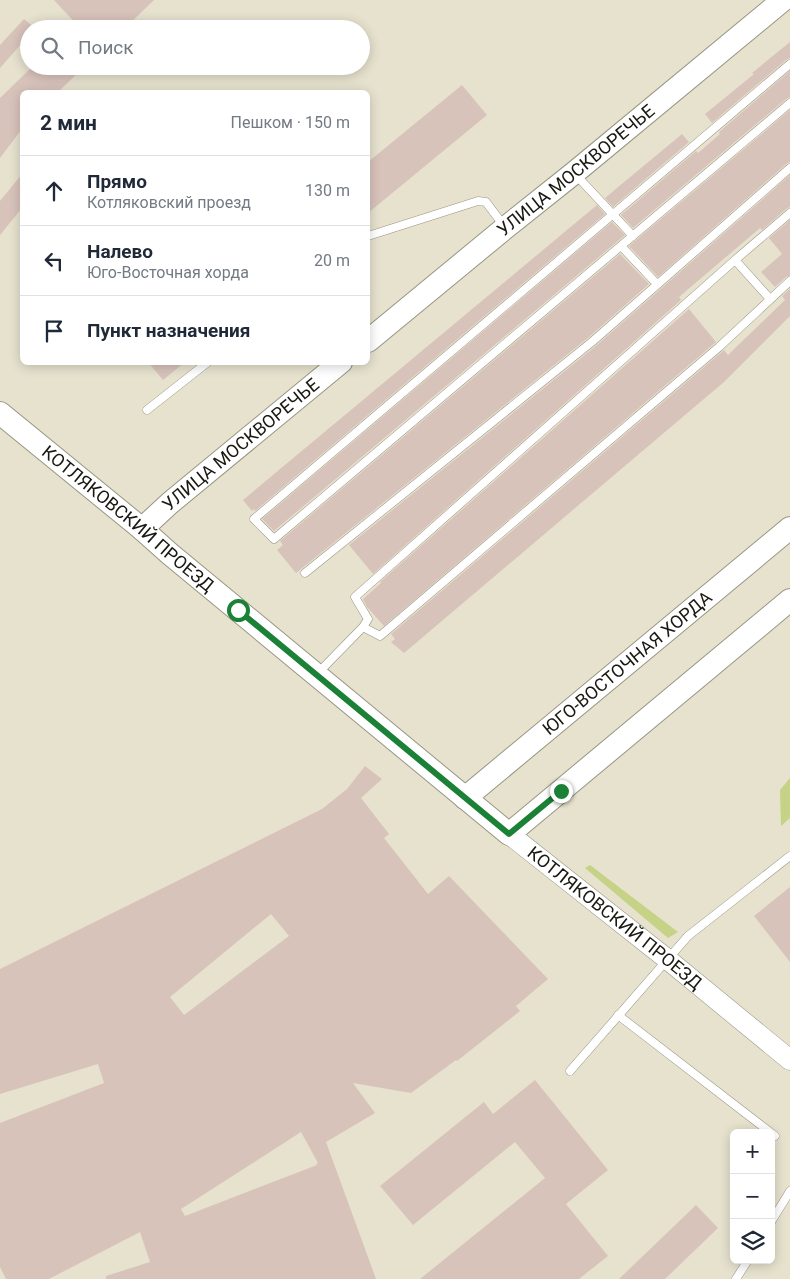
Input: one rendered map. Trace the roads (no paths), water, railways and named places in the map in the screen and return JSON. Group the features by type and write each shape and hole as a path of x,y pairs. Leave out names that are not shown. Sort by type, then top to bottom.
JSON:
{"main road":[{"name":"УЛИЦА МОСКВОРЕЧЬЕ","path":"370,339 783,0"},
{"name":"УЛИЦА МОСКВОРЕЧЬЕ","path":"142,529 170,503 337,365"},
{"name":"КОТЛЯКОВСКИЙ ПРОЕЗД","path":"0,413 509,834"},
{"name":"ЮГО-ВОСТОЧНАЯ ХОРДА","path":"465,798 790,528"},
{"path":"509,834 790,600"}],"street":[{"name":"КОТЛЯКОВСКИЙ ПРОЕЗД","path":"509,834 789,1058"}],"lane":[{"path":"790,64 254,519 274,539 790,103"},
{"path":"305,573 593,341 790,168"},
{"path":"574,173 633,236"},
{"path":"370,235 478,201 486,202 505,228"},
{"path":"317,675 363,627 368,619 355,597 790,213"},
{"path":"622,246 657,284"},
{"path":"735,260 770,299"},
{"path":"363,627 380,636 712,354 790,281"},
{"path":"147,410 204,365"},
{"path":"570,1071 688,936 790,856"},
{"path":"618,1015 766,1129"},
{"path":"773,1219 790,1191"},
{"path":"736,1279 745,1264"}]}
